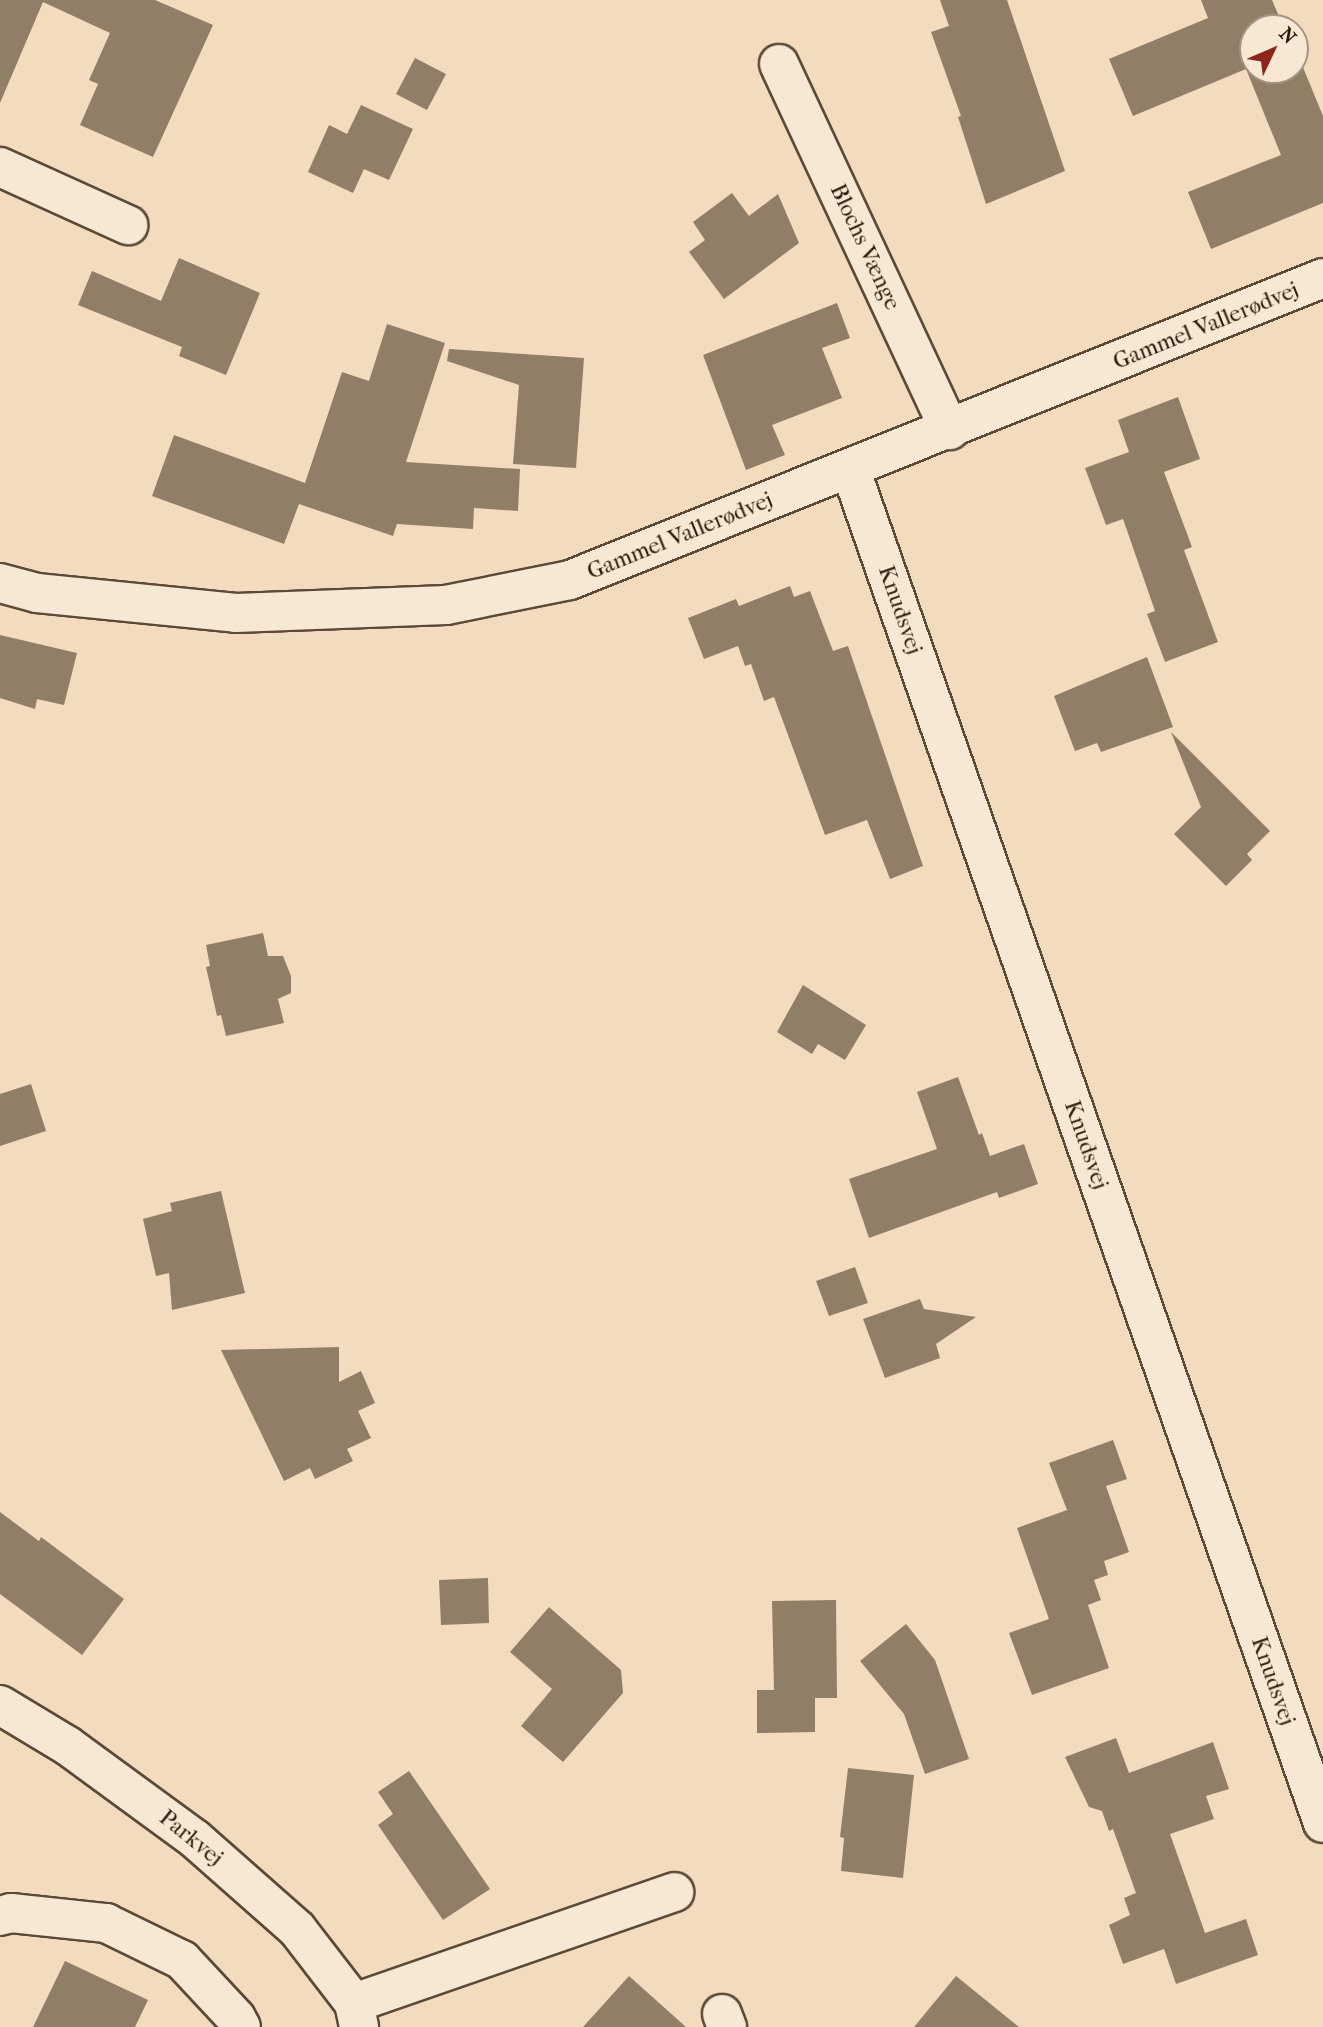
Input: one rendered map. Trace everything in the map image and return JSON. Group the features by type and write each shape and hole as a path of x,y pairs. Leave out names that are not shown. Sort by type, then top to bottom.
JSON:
{"street":[{"name":"Blochs Vænge","path":"779,64 950,430"},
{"path":"0,167 128,225"},
{"name":"Gammel Vallerødvej","path":"0,583 37,593 236,613 446,605 570,580 950,430 1323,278"},
{"name":"Knudsvej","path":"850,468 1323,1823"},
{"name":"Parkvej","path":"0,1705 68,1746 195,1839 296,1929 356,2015 674,1892"},
{"path":"0,1916 11,1913 106,1923 182,1960 236,2018 241,2027"}],"building":[{"path":"0,0 155,0 213,25 153,157 80,125 98,84 89,80 110,33 43,2 0,103"},
{"path":"940,0 1007,0 1065,171 986,204 958,117 961,116 931,32 949,26"},
{"path":"1201,0 1272,0 1278,14 1239,14 1239,72 1133,116 1109,59 1208,18"},
{"path":"415,58 446,74 427,110 396,94"},
{"path":"1309,82 1323,116 1323,203 1211,249 1188,192 1281,155 1252,84"},
{"path":"361,105 413,129 389,180 364,169 353,193 308,172 329,125 347,134"},
{"path":"732,193 749,216 778,194 799,243 724,299 689,252 705,240 693,222"},
{"path":"179,258 260,293 226,375 179,356 182,347 78,305 92,271 161,301"},
{"path":"837,303 850,338 822,348 842,398 772,425 785,455 746,470 703,355"},
{"path":"387,324 445,343 406,462 520,469 518,511 474,508 473,529 397,524 393,536 299,504 284,544 152,496 174,435 305,483 342,372 369,381"},
{"path":"449,349 584,358 576,468 513,464 519,385 447,361"},
{"path":"1178,397 1200,459 1164,472 1192,547 1184,550 1218,642 1165,662 1147,614 1155,611 1123,519 1106,525 1085,468 1129,452 1118,420"},
{"path":"790,586 794,597 810,591 833,651 848,646 923,866 890,879 867,820 825,835 774,697 764,701 751,664 745,666 738,646 704,659 688,618 736,599 739,606"},
{"path":"0,635 77,653 64,705 37,699 35,709 0,698"},
{"path":"1147,657 1173,727 1101,752 1097,743 1075,751 1054,696"},
{"path":"1171,732 1270,831 1247,854 1252,860 1226,886 1174,834 1201,807"},
{"path":"263,933 268,956 283,956 291,976 291,993 278,999 284,1023 226,1036 221,1015 217,1016 206,967 210,966 206,945"},
{"path":"803,985 866,1025 845,1060 818,1044 812,1054 777,1032"},
{"path":"958,1077 979,1135 982,1133 990,1156 1024,1144 1038,1184 999,1198 997,1192 869,1238 849,1179 937,1149 917,1092"},
{"path":"31,1084 46,1131 0,1146 0,1094"},
{"path":"221,1191 245,1293 172,1310 169,1273 156,1276 143,1219 172,1211 170,1203"},
{"path":"855,1267 868,1303 829,1316 816,1281"},
{"path":"920,1299 924,1309 976,1317 936,1344 940,1358 885,1378 863,1319"},
{"path":"339,1347 339,1382 361,1371 375,1403 358,1411 371,1438 347,1449 353,1461 315,1479 310,1468 284,1481 221,1350"},
{"path":"1113,1440 1127,1479 1106,1486 1129,1552 1104,1561 1108,1575 1094,1580 1101,1600 1088,1605 1109,1668 1032,1695 1009,1633 1049,1619 1017,1528 1067,1510 1049,1463"},
{"path":"0,1512 39,1541 41,1537 124,1599 82,1655 0,1594"},
{"path":"488,1578 489,1623 441,1625 439,1580"},
{"path":"836,1600 837,1698 815,1698 815,1732 757,1733 757,1690 774,1690 772,1601"},
{"path":"549,1607 621,1670 623,1693 563,1762 521,1726 552,1689 510,1652"},
{"path":"906,1624 935,1660 969,1759 925,1774 904,1714 860,1661"},
{"path":"1116,1738 1129,1773 1213,1742 1229,1789 1206,1796 1214,1819 1170,1834 1205,1933 1246,1919 1258,1955 1176,1984 1164,1949 1123,1964 1109,1925 1130,1915 1124,1898 1136,1893 1113,1829 1109,1831 1102,1811 1089,1807 1065,1757"},
{"path":"848,1768 914,1775 903,1878 841,1871 844,1838 840,1837"},
{"path":"409,1771 490,1889 443,1920 378,1825 393,1814 378,1792"},
{"path":"65,1961 148,2000 135,2027 33,2027"},
{"path":"629,1976 686,2027 583,2027"},
{"path":"956,1976 1019,2027 914,2027"}]}
